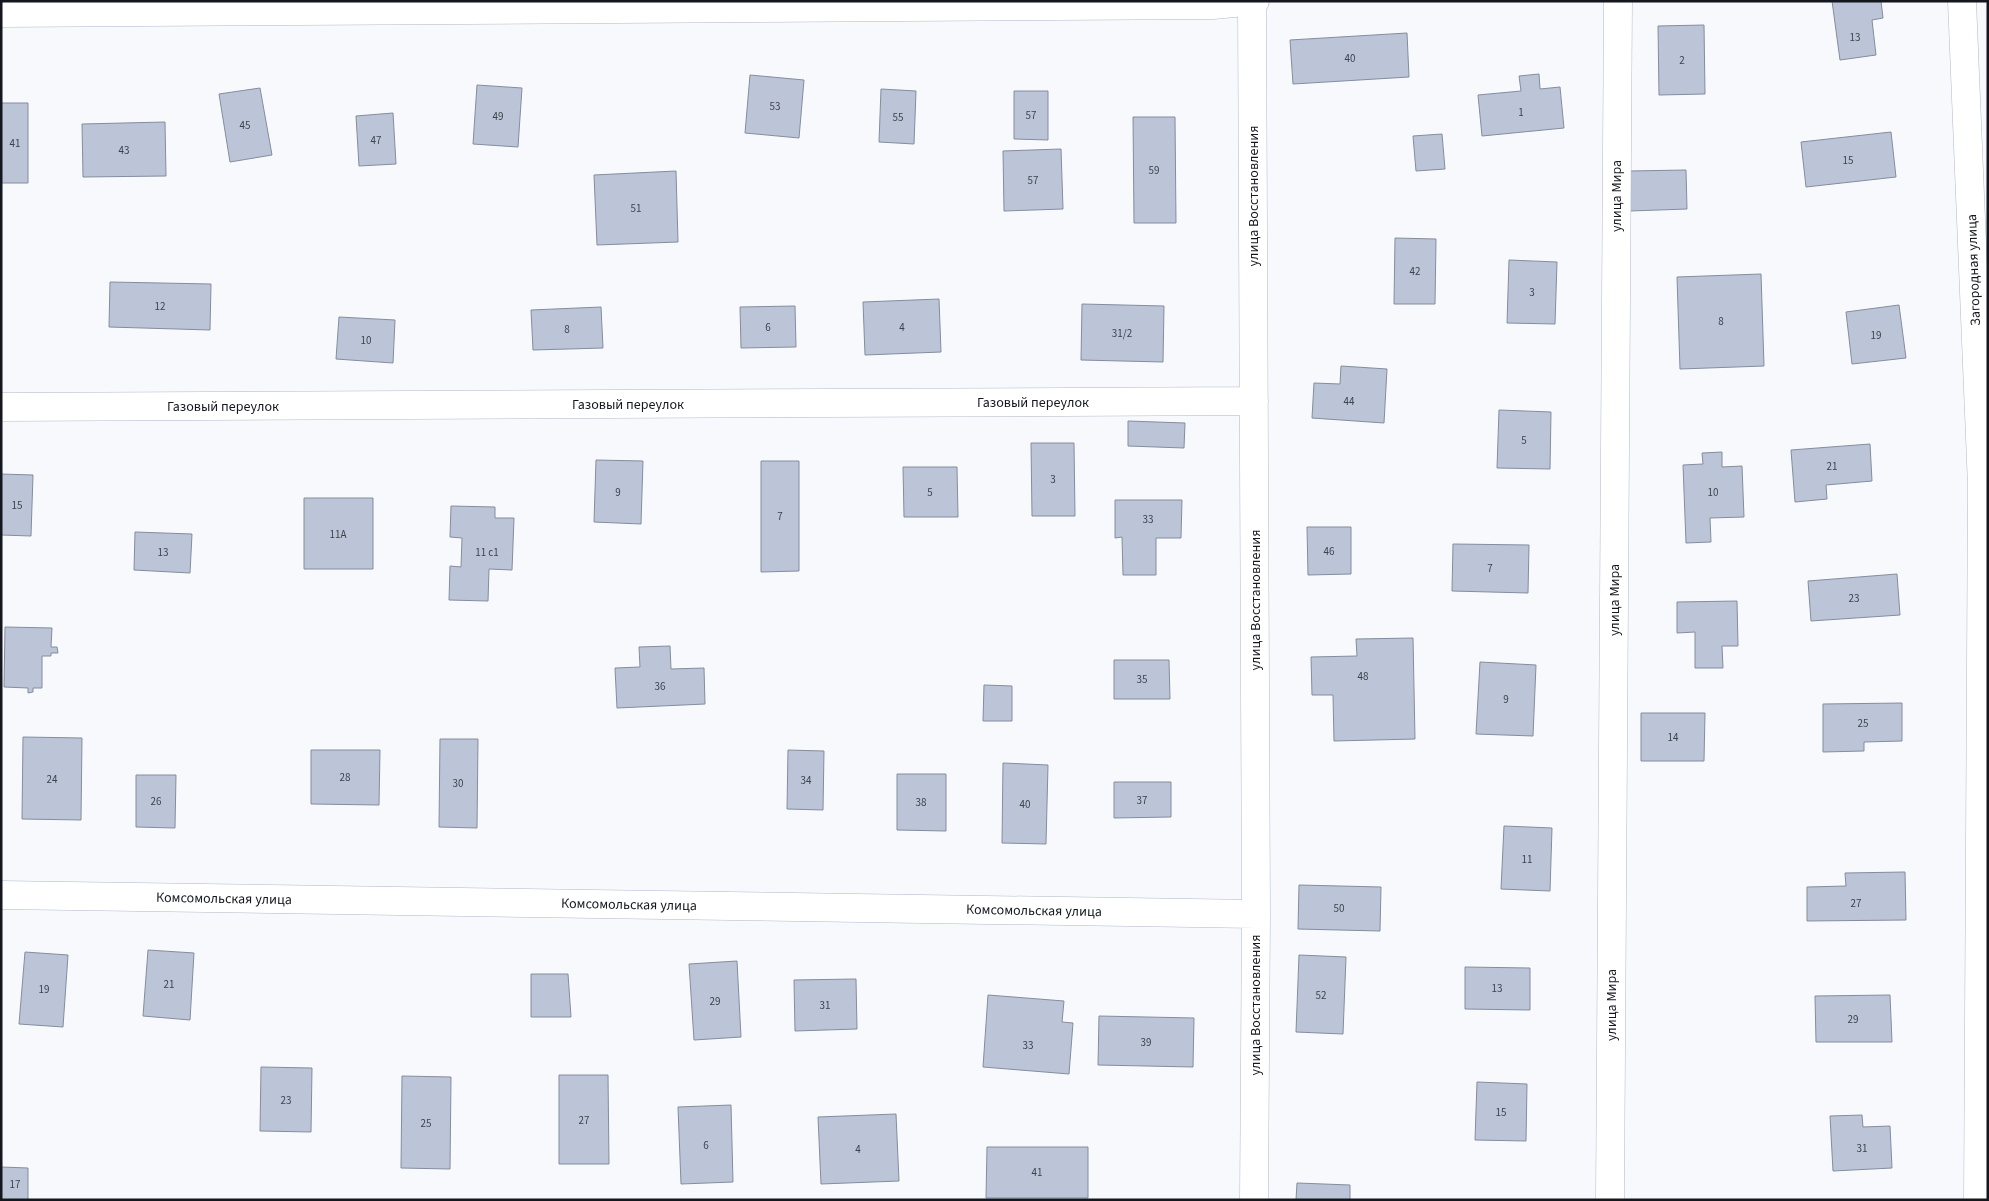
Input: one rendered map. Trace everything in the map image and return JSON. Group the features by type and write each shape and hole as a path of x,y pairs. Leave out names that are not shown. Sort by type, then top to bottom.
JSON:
{"street":[{"path":"1,13 1203,5 1253,1"},
{"name":"улица Восстановления","path":"1253,1 1256,914 1254,1200"},
{"name":"улица Мира","path":"1610,1200 1618,1"},
{"name":"Загородная улица","path":"1962,1 1985,486 1978,1200"},
{"name":"Газовый переулок","path":"1,407 1254,401"},
{"name":"Комсомольская улица","path":"1,895 1256,914"}],"building":[{"path":"1832,1 1881,1 1883,18 1872,20 1876,55 1840,60"},
{"path":"1704,25 1705,94 1659,95 1658,26"},
{"path":"1407,33 1409,77 1293,84 1290,40"},
{"path":"1539,74 1540,89 1560,87 1564,128 1482,136 1478,95 1521,91 1519,76"},
{"path":"750,75 804,80 799,138 745,133"},
{"path":"477,85 522,88 518,147 473,144"},
{"path":"260,88 272,155 230,162 219,94"},
{"path":"881,89 916,91 914,144 879,142"},
{"path":"1014,91 1048,91 1048,140 1014,139"},
{"path":"1,103 28,103 28,183 1,183"},
{"path":"393,113 396,164 359,166 356,116"},
{"path":"1133,117 1175,117 1176,223 1134,223"},
{"path":"165,122 166,176 83,177 82,124"},
{"path":"1891,132 1896,177 1806,187 1801,142"},
{"path":"1442,134 1445,169 1416,171 1413,136"},
{"path":"1061,149 1063,209 1004,211 1003,151"},
{"path":"1686,170 1687,209 1630,211 1629,171"},
{"path":"676,171 678,242 597,245 594,175"},
{"path":"1395,238 1436,239 1435,304 1394,304"},
{"path":"1509,260 1557,262 1555,324 1507,323"},
{"path":"1761,274 1764,366 1680,369 1677,277"},
{"path":"110,282 211,284 210,330 109,327"},
{"path":"939,299 941,352 865,355 863,302"},
{"path":"1082,304 1164,306 1163,362 1081,360"},
{"path":"1899,305 1906,358 1852,364 1846,312"},
{"path":"795,306 796,347 741,348 740,307"},
{"path":"601,307 603,348 533,350 531,310"},
{"path":"339,317 395,320 393,363 336,359"},
{"path":"1341,366 1387,369 1384,423 1312,418 1314,383 1340,384"},
{"path":"1499,410 1551,412 1550,469 1497,468"},
{"path":"1128,421 1185,423 1184,448 1128,446"},
{"path":"1031,443 1074,443 1075,516 1032,516"},
{"path":"1870,444 1872,481 1826,485 1827,499 1795,502 1791,450"},
{"path":"1722,452 1722,467 1742,466 1744,517 1710,518 1711,542 1686,543 1683,465 1703,464 1702,453"},
{"path":"596,460 643,461 641,524 594,522"},
{"path":"761,461 799,461 799,571 761,572"},
{"path":"903,467 957,467 958,517 904,517"},
{"path":"1,474 33,475 31,536 1,535"},
{"path":"304,498 373,498 373,569 304,569"},
{"path":"1115,500 1182,500 1181,538 1156,538 1156,575 1123,575 1122,537 1115,538"},
{"path":"451,506 495,507 495,518 514,518 512,570 489,569 488,601 449,600 450,566 461,567 462,538 450,537"},
{"path":"1307,527 1351,527 1351,574 1308,575"},
{"path":"135,532 192,534 190,573 134,570"},
{"path":"1453,544 1529,545 1528,593 1452,591"},
{"path":"1897,574 1900,615 1811,621 1808,581"},
{"path":"1737,601 1738,646 1722,646 1723,668 1695,668 1695,632 1677,633 1677,602"},
{"path":"5,627 52,628 51,647 57,647 58,653 51,653 51,656 42,656 42,688 33,688 33,692 28,693 28,688 4,687"},
{"path":"1413,638 1415,739 1334,741 1333,695 1312,695 1311,657 1357,656 1356,639"},
{"path":"670,646 671,669 704,668 705,704 617,708 615,668 640,667 639,647"},
{"path":"1114,660 1169,660 1170,699 1114,699"},
{"path":"1480,662 1536,665 1533,736 1476,734"},
{"path":"984,685 1012,686 1012,721 983,721"},
{"path":"1902,703 1902,741 1864,742 1864,751 1823,752 1823,704"},
{"path":"1641,713 1705,713 1704,761 1641,761"},
{"path":"23,737 82,738 81,820 22,819"},
{"path":"440,739 478,739 477,828 439,827"},
{"path":"311,750 380,750 379,805 311,804"},
{"path":"788,750 824,751 823,810 787,809"},
{"path":"1003,763 1048,765 1046,844 1002,843"},
{"path":"897,774 946,774 946,831 897,830"},
{"path":"136,775 176,775 175,828 136,827"},
{"path":"1114,782 1171,782 1171,817 1114,818"},
{"path":"1504,826 1552,828 1550,891 1501,889"},
{"path":"1905,872 1906,920 1807,921 1807,887 1846,886 1845,873"},
{"path":"1299,885 1381,887 1380,931 1298,929"},
{"path":"148,950 194,953 190,1020 143,1016"},
{"path":"25,952 68,955 63,1027 19,1024"},
{"path":"1299,955 1346,957 1343,1034 1296,1032"},
{"path":"737,961 741,1037 694,1040 689,964"},
{"path":"1465,967 1530,968 1530,1010 1465,1009"},
{"path":"531,974 568,974 571,1017 531,1017"},
{"path":"856,979 857,1029 795,1031 794,980"},
{"path":"988,995 1064,1001 1062,1022 1073,1023 1069,1074 983,1067"},
{"path":"1890,995 1892,1042 1816,1042 1815,996"},
{"path":"1099,1016 1194,1018 1193,1067 1098,1065"},
{"path":"261,1067 312,1068 311,1132 260,1131"},
{"path":"559,1075 608,1075 609,1164 559,1164"},
{"path":"402,1076 451,1077 450,1169 401,1168"},
{"path":"1477,1082 1527,1084 1526,1141 1475,1140"},
{"path":"731,1105 733,1182 681,1184 678,1107"},
{"path":"896,1114 899,1181 821,1184 818,1117"},
{"path":"1862,1115 1863,1127 1890,1126 1892,1168 1833,1171 1830,1116"},
{"path":"987,1147 1088,1147 1088,1198 986,1198"},
{"path":"1,1167 28,1168 28,1200 1,1200"},
{"path":"1297,1183 1350,1185 1350,1200 1296,1200"}]}
